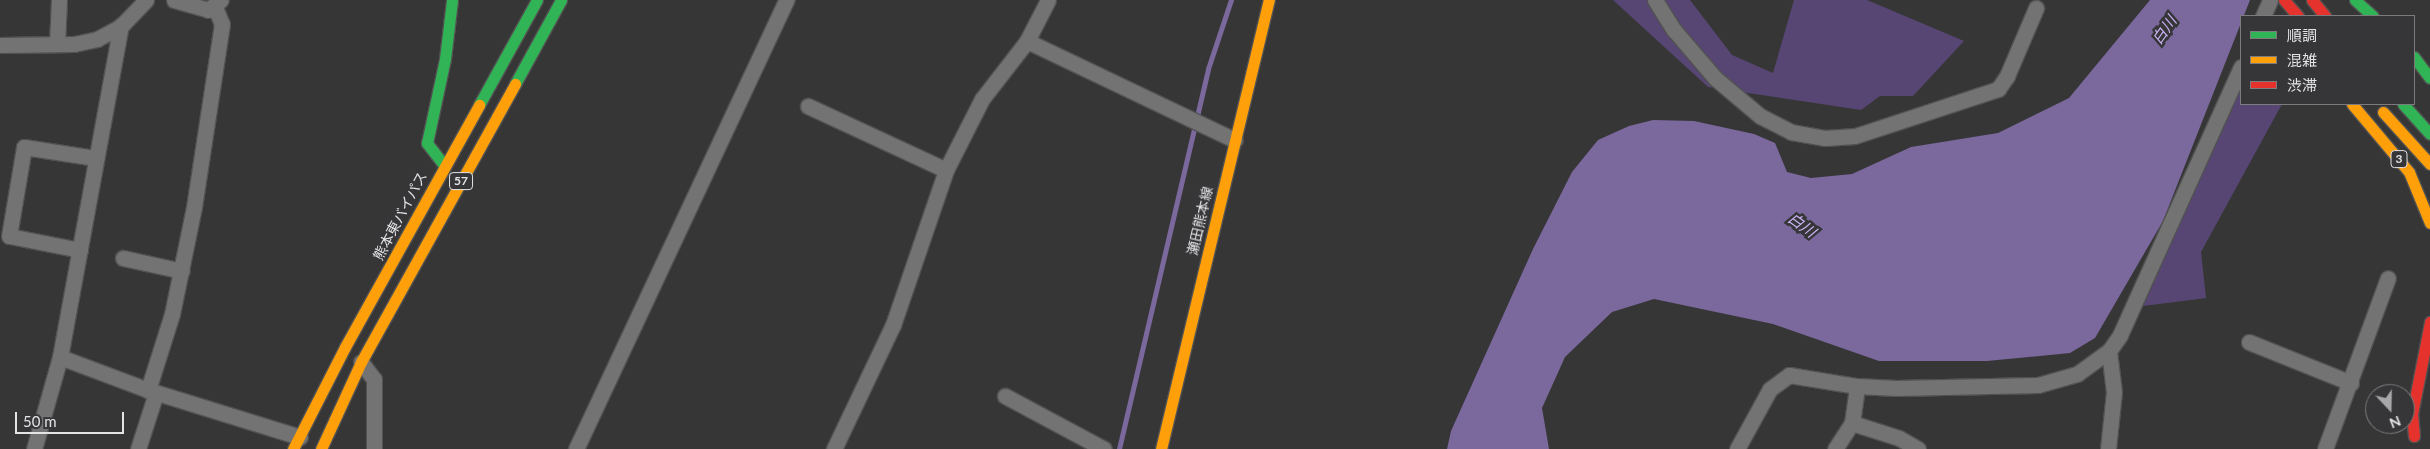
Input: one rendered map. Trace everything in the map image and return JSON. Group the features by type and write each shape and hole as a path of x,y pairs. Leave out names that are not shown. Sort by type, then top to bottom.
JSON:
{"main road":[{"path":"444,165 427,143 445,59 452,0"},
{"name":"熊本東バイパス","path":"296,443 444,165 537,0"},
{"name":"57","path":"320,449 361,362 561,0"},
{"name":"瀬田熊本線","path":"1161,449 1269,0"},
{"path":"2274,0 2285,15"},
{"path":"2284,0 2297,15"},
{"path":"2312,0 2324,15"},
{"path":"2355,0 2372,15"},
{"path":"2415,58 2430,78"},
{"name":"3","path":"2353,105 2409,172 2430,223"},
{"name":"3","path":"2377,105 2428,161"},
{"path":"2404,105 2430,134"},
{"path":"2414,436 2412,414 2430,322"},
{"path":"2411,449 2430,385"}],"street":[{"path":"57,44 59,0"},
{"path":"0,45 57,44 97,39 120,26 146,0"},
{"path":"138,449 182,271 222,24 218,3 208,10 174,0"},
{"path":"576,449 786,0"},
{"path":"834,449 893,326 946,170 982,99 1026,41 1048,0"},
{"path":"1654,0 1674,30 1715,78 1760,116 1791,132 1825,138 1855,136 1998,89 2007,76 2036,8"},
{"path":"2263,15 2270,0"},
{"path":"34,449 60,357 120,26"},
{"path":"1026,41 1234,140"},
{"path":"1736,449 1770,389 1789,375 1857,386 1921,388 2038,385 2077,374 2109,351 2120,335 2240,69"},
{"path":"808,106 946,170"},
{"path":"80,250 9,236 24,147 96,158"},
{"path":"123,258 182,271"},
{"path":"2325,449 2351,383 2388,278"},
{"path":"2249,342 2351,383"},
{"path":"2108,449 2114,392 2109,351"},
{"path":"60,357 296,443"},
{"path":"361,362 374,380 374,449"},
{"path":"1835,449 1852,424 1857,386"},
{"path":"1005,396 1104,449"},
{"path":"1852,424 1899,438 1918,449"}],"shaded area":[{"path":"1613,0 1690,0 1732,55 1773,73 1794,0 1867,0 1964,41 1913,96 1880,96 1861,110 1708,87"},
{"path":"2240,86 2240,105 2281,105 2201,252 2206,298 2143,306"}],"water":[{"name":"白川","path":"2150,0 2250,0 2244,15 2240,15 2240,25 2163,221 2095,338 2070,353 1987,361 1879,361 1773,324 1654,299 1612,312 1565,357 1542,408 1549,449 1447,449 1451,431 1533,249 1572,172 1598,140 1629,126 1653,120 1694,121 1754,134 1775,143 1787,172 1811,178 1852,174 1911,147 1998,133 2069,98"}],"waterway":[{"path":"1119,449 1208,69 1231,0"}],"traffic: fast":[{"path":"444,165 427,143 445,59 452,0"},
{"path":"479,105 537,0"},
{"path":"515,84 561,0"},
{"path":"2355,0 2372,15"},
{"path":"2415,58 2430,78"},
{"path":"2404,105 2430,134"}],"traffic: slow":[{"path":"1161,449 1269,0"},
{"path":"321,449 361,362 515,84"},
{"path":"293,449 345,347 479,105"},
{"path":"2353,105 2409,172 2430,223"},
{"path":"2383,112 2430,164"}],"traffic: jam":[{"path":"2284,0 2297,15"},
{"path":"2312,0 2324,15"},
{"path":"2414,436 2412,414 2430,322"}]}
